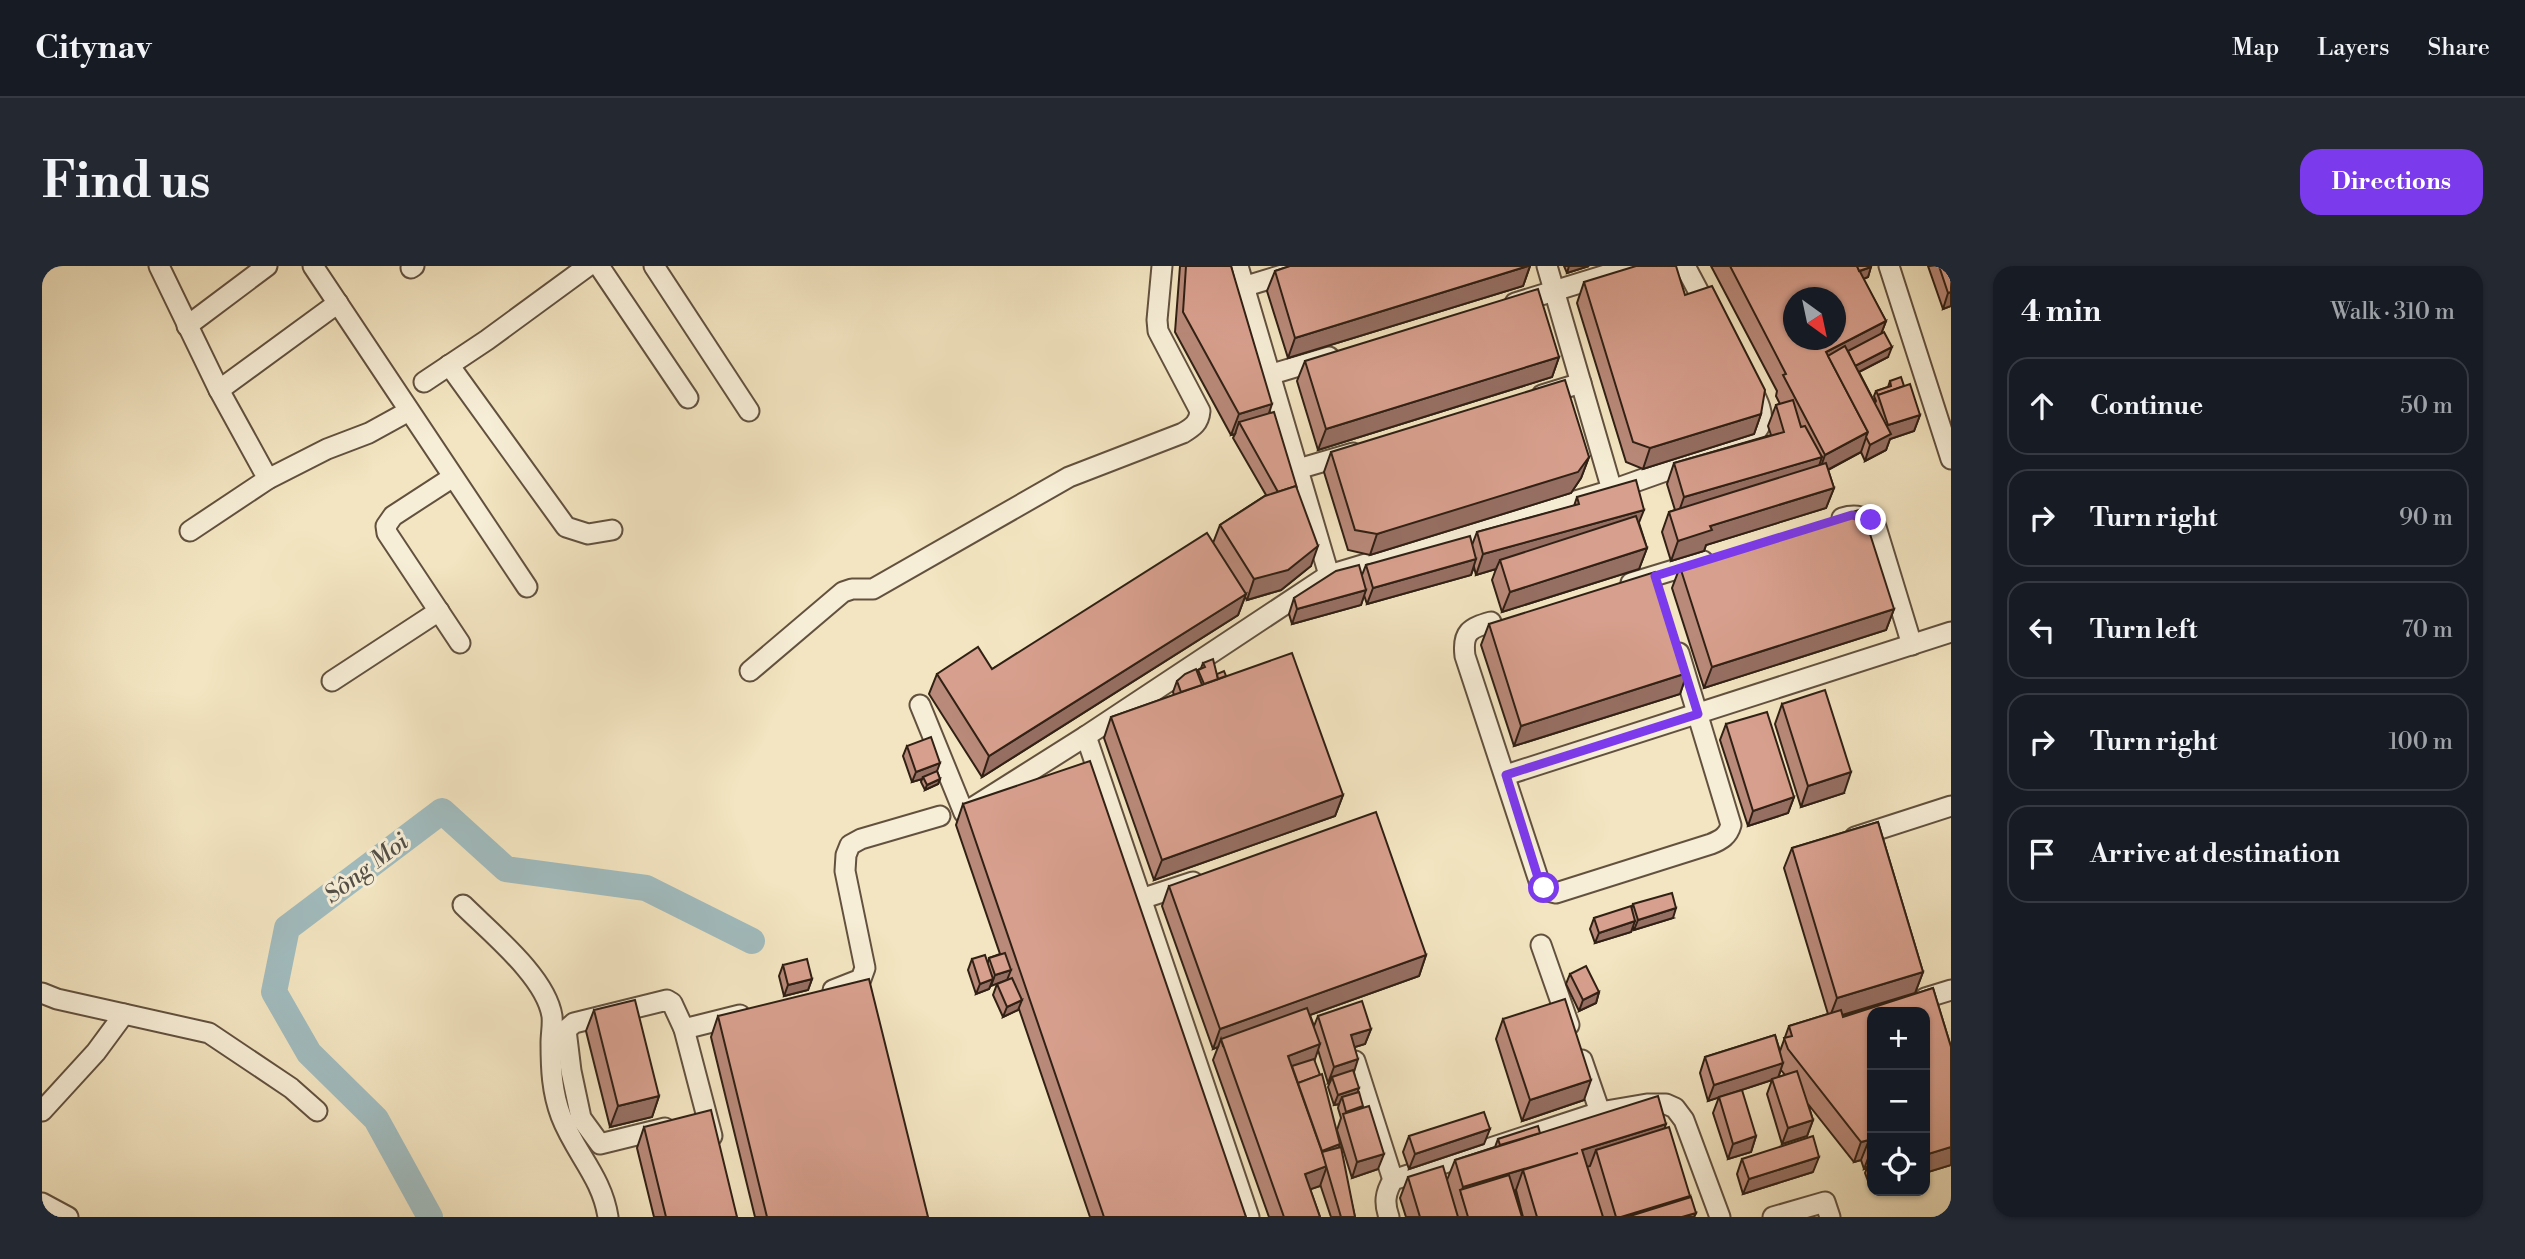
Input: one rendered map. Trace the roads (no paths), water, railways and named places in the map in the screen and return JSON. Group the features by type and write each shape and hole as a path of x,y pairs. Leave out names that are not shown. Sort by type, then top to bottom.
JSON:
{"street":[{"path":"159,266 219,390 268,479"},
{"path":"187,326 267,266"},
{"path":"313,266 527,587"},
{"path":"424,382 588,266"},
{"path":"599,266 688,398"},
{"path":"654,266 748,411"},
{"path":"750,671 843,592 873,589 1069,477 1195,426 1200,411 1158,331 1162,266"},
{"path":"1238,266 1329,575"},
{"path":"1243,287 1312,266"},
{"path":"1547,266 1612,490"},
{"path":"1503,306 1635,266"},
{"path":"1685,266 1721,334"},
{"path":"1889,266 1951,459"},
{"path":"219,390 338,303"},
{"path":"1269,374 1347,352"},
{"path":"449,365 566,527 587,534 612,530"},
{"path":"920,705 964,813 1086,736 1329,575 1612,490 1753,438 1758,432 1763,411 1741,369"},
{"path":"1530,399 1581,383"},
{"path":"190,531 268,479 327,449 369,433 409,411"},
{"path":"1298,469 1375,446"},
{"path":"453,477 393,516 386,526 387,533 460,643"},
{"path":"1826,523 1852,515 1871,520 1876,527 1912,645"},
{"path":"1617,587 1657,582 1721,555"},
{"path":"332,681 439,611"},
{"path":"1491,622 1474,627 1466,634 1463,644 1465,656 1540,884 1548,891 1556,892 1711,844 1729,833 1731,825 1674,638"},
{"path":"1506,775 1951,632"},
{"path":"1086,736 1249,1217"},
{"path":"1833,844 1951,806"},
{"path":"820,994 851,985 861,979 865,968 845,871 850,845 861,839 940,816"},
{"path":"1141,899 1207,877"},
{"path":"463,905 530,974 548,1003 552,1018 554,1093 570,1136 599,1183 608,1217"},
{"path":"1541,946 1600,1112"},
{"path":"1925,998 1951,990"},
{"path":"42,993 57,999 209,1033 291,1088 317,1111"},
{"path":"694,1121 600,1144 581,1118 566,1030 574,1023 667,1000 672,1003 684,1028 694,1121 717,1155"},
{"path":"684,1028 754,1012"},
{"path":"42,1111 96,1052 124,1014"},
{"path":"1355,1061 1393,1180"},
{"path":"1389,1217 1385,1205 1387,1190 1393,1180 1600,1112 1647,1104 1666,1104 1675,1108 1684,1120 1720,1217"},
{"path":"1773,1217 1825,1202 1830,1217"},
{"path":"42,1203 68,1217"}],"waterway":[{"name":"Sông Moi","path":"430,1217 376,1119 309,1053 274,992 287,928 442,811 506,869 646,888 752,941"}]}
